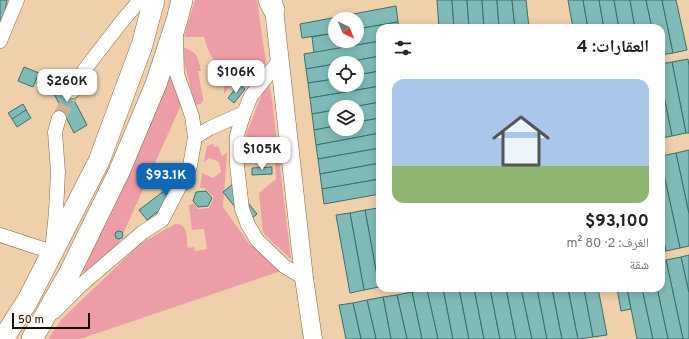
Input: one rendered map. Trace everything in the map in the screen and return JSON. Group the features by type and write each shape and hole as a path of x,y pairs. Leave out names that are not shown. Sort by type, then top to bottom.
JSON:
{"highway":[{"path":"3,339 28,300 98,161 142,45 154,0"},
{"path":"32,339 69,274 119,172 156,84 182,0"},
{"path":"0,318 28,300"}],"main road":[{"path":"272,3 280,60 304,278 313,339"}],"lane":[{"path":"0,41 17,0"},
{"path":"73,91 85,70 140,0"},
{"path":"32,339 44,320 81,285 143,232 162,220 190,166 195,137 192,116 177,74 177,20"},
{"path":"280,60 251,96 244,112 237,135 237,165 242,209 248,225 258,240 284,266 304,278"},
{"path":"195,137 244,112"},
{"path":"0,235 52,252 58,172 54,132 59,118"}],"shaded area":[{"path":"195,0 257,0 266,63 263,67 258,63 244,80 239,76 224,94 224,79 228,73 228,69 214,60 209,53 204,37 184,37"},
{"path":"183,47 192,51 199,62 201,71 198,71 203,99 200,104 195,105 183,58"},
{"path":"170,72 181,105 123,234 120,231 117,231 115,236 117,238 121,238 104,258 82,272 109,216"},
{"path":"269,83 291,259 263,232 259,193 276,179 275,159 249,142 246,135 265,86"},
{"path":"213,144 214,147 218,146 222,156 227,153 223,207 250,245 281,267 281,271 80,339 48,339 61,320 140,244 175,224 183,226 185,229 188,248 194,247 195,251 207,249 204,229 192,230 189,205 194,204 198,209 209,208 214,197 204,188 200,188 202,173 213,178 221,172 219,162 209,158 204,162 207,146"}],"building":[{"path":"0,0 7,0 3,24 0,24"},
{"path":"437,0 452,0 454,24 439,24"},
{"path":"452,0 467,0 469,24 454,24"},
{"path":"467,0 482,0 484,24 469,24"},
{"path":"482,0 497,0 499,24 484,24"},
{"path":"497,0 512,0 515,24 499,24"},
{"path":"512,0 526,0 529,24 515,24"},
{"path":"568,0 583,0 587,24 572,24"},
{"path":"583,0 599,0 603,24 587,24"},
{"path":"599,0 614,0 618,24 603,24"},
{"path":"614,0 630,0 634,24 618,24"},
{"path":"630,0 646,0 651,24 634,24"},
{"path":"646,0 662,0 673,53 665,54 665,24 651,24"},
{"path":"662,0 676,0 687,50 673,53"},
{"path":"396,6 398,22 376,24 376,26 364,28 364,12"},
{"path":"328,19 328,34 302,38 300,24"},
{"path":"398,22 398,24 386,24"},
{"path":"376,26 376,42 364,44 364,28"},
{"path":"328,34 328,48 342,48 314,53 312,37"},
{"path":"376,42 376,57 364,59 364,56 328,56 328,65 306,69 304,54 339,48 364,48 364,44"},
{"path":"376,57 376,72 364,74 364,59"},
{"path":"688,59 689,133 686,133 672,62"},
{"path":"672,62 686,133 672,136 665,101 665,63"},
{"path":"328,65 328,80 308,83 306,69"},
{"path":"24,67 39,73 33,87 18,81"},
{"path":"376,72 376,87 364,89 364,74"},
{"path":"60,73 87,125 74,133 47,80"},
{"path":"328,80 328,92 345,92 310,98 308,83"},
{"path":"239,84 245,89 234,103 228,98"},
{"path":"376,87 376,103 364,105 364,100 328,100 328,111 312,114 310,98 345,92 364,92 364,89"},
{"path":"665,101 672,136 665,137"},
{"path":"376,103 376,119 364,121 364,105"},
{"path":"23,104 27,111 12,119 8,113"},
{"path":"26,110 31,118 17,127 12,119"},
{"path":"328,111 328,127 314,130 312,114"},
{"path":"376,119 376,134 364,136 364,121"},
{"path":"328,127 328,136 364,136 316,145 314,130"},
{"path":"376,134 376,149 318,159 316,145"},
{"path":"376,149 376,164 320,174 318,159"},
{"path":"689,150 689,214 676,153"},
{"path":"676,153 689,214 689,246 680,248 665,179 665,155"},
{"path":"376,164 376,180 322,189 320,174"},
{"path":"272,167 272,174 252,175 252,168"},
{"path":"186,174 194,184 147,220 139,210"},
{"path":"665,179 680,248 666,251 665,247"},
{"path":"376,180 376,195 324,204 322,189"},
{"path":"233,184 257,214 247,222 223,192"},
{"path":"206,191 212,198 208,206 198,207 193,201 196,192"},
{"path":"376,208 376,270 365,210"},
{"path":"365,210 376,270 376,288 364,290 350,213"},
{"path":"350,213 364,290 350,293 336,215"},
{"path":"117,231 121,231 123,235 121,239 117,239 115,237 115,233"},
{"path":"689,255 689,293 681,257"},
{"path":"681,257 689,293 689,339 683,339 666,260"},
{"path":"665,260 683,339 668,339 658,292 665,292"},
{"path":"412,292 427,292 438,339 422,339"},
{"path":"412,292 422,339 407,339 397,295"},
{"path":"427,292 444,292 453,339 438,339"},
{"path":"444,292 460,292 469,339 453,339"},
{"path":"460,292 475,292 484,339 469,339"},
{"path":"475,292 491,292 500,339 484,339"},
{"path":"491,292 507,292 516,339 500,339"},
{"path":"507,292 522,292 532,339 516,339"},
{"path":"522,292 538,292 547,339 532,339"},
{"path":"538,292 553,292 562,339 547,339"},
{"path":"553,292 569,292 578,339 562,339"},
{"path":"569,292 585,292 593,337 578,339"},
{"path":"585,292 599,292 607,335 593,337"},
{"path":"618,292 628,292 631,309 621,311"},
{"path":"628,292 643,292 653,339 637,339"},
{"path":"643,292 658,292 668,339 653,339"},
{"path":"397,295 407,339 391,339 383,297"},
{"path":"383,297 391,339 376,339 367,300"},
{"path":"367,300 376,339 361,339 353,303"},
{"path":"353,303 361,339 346,339 339,305"}],"tunnel":[{"path":"59,118 73,91"}]}
